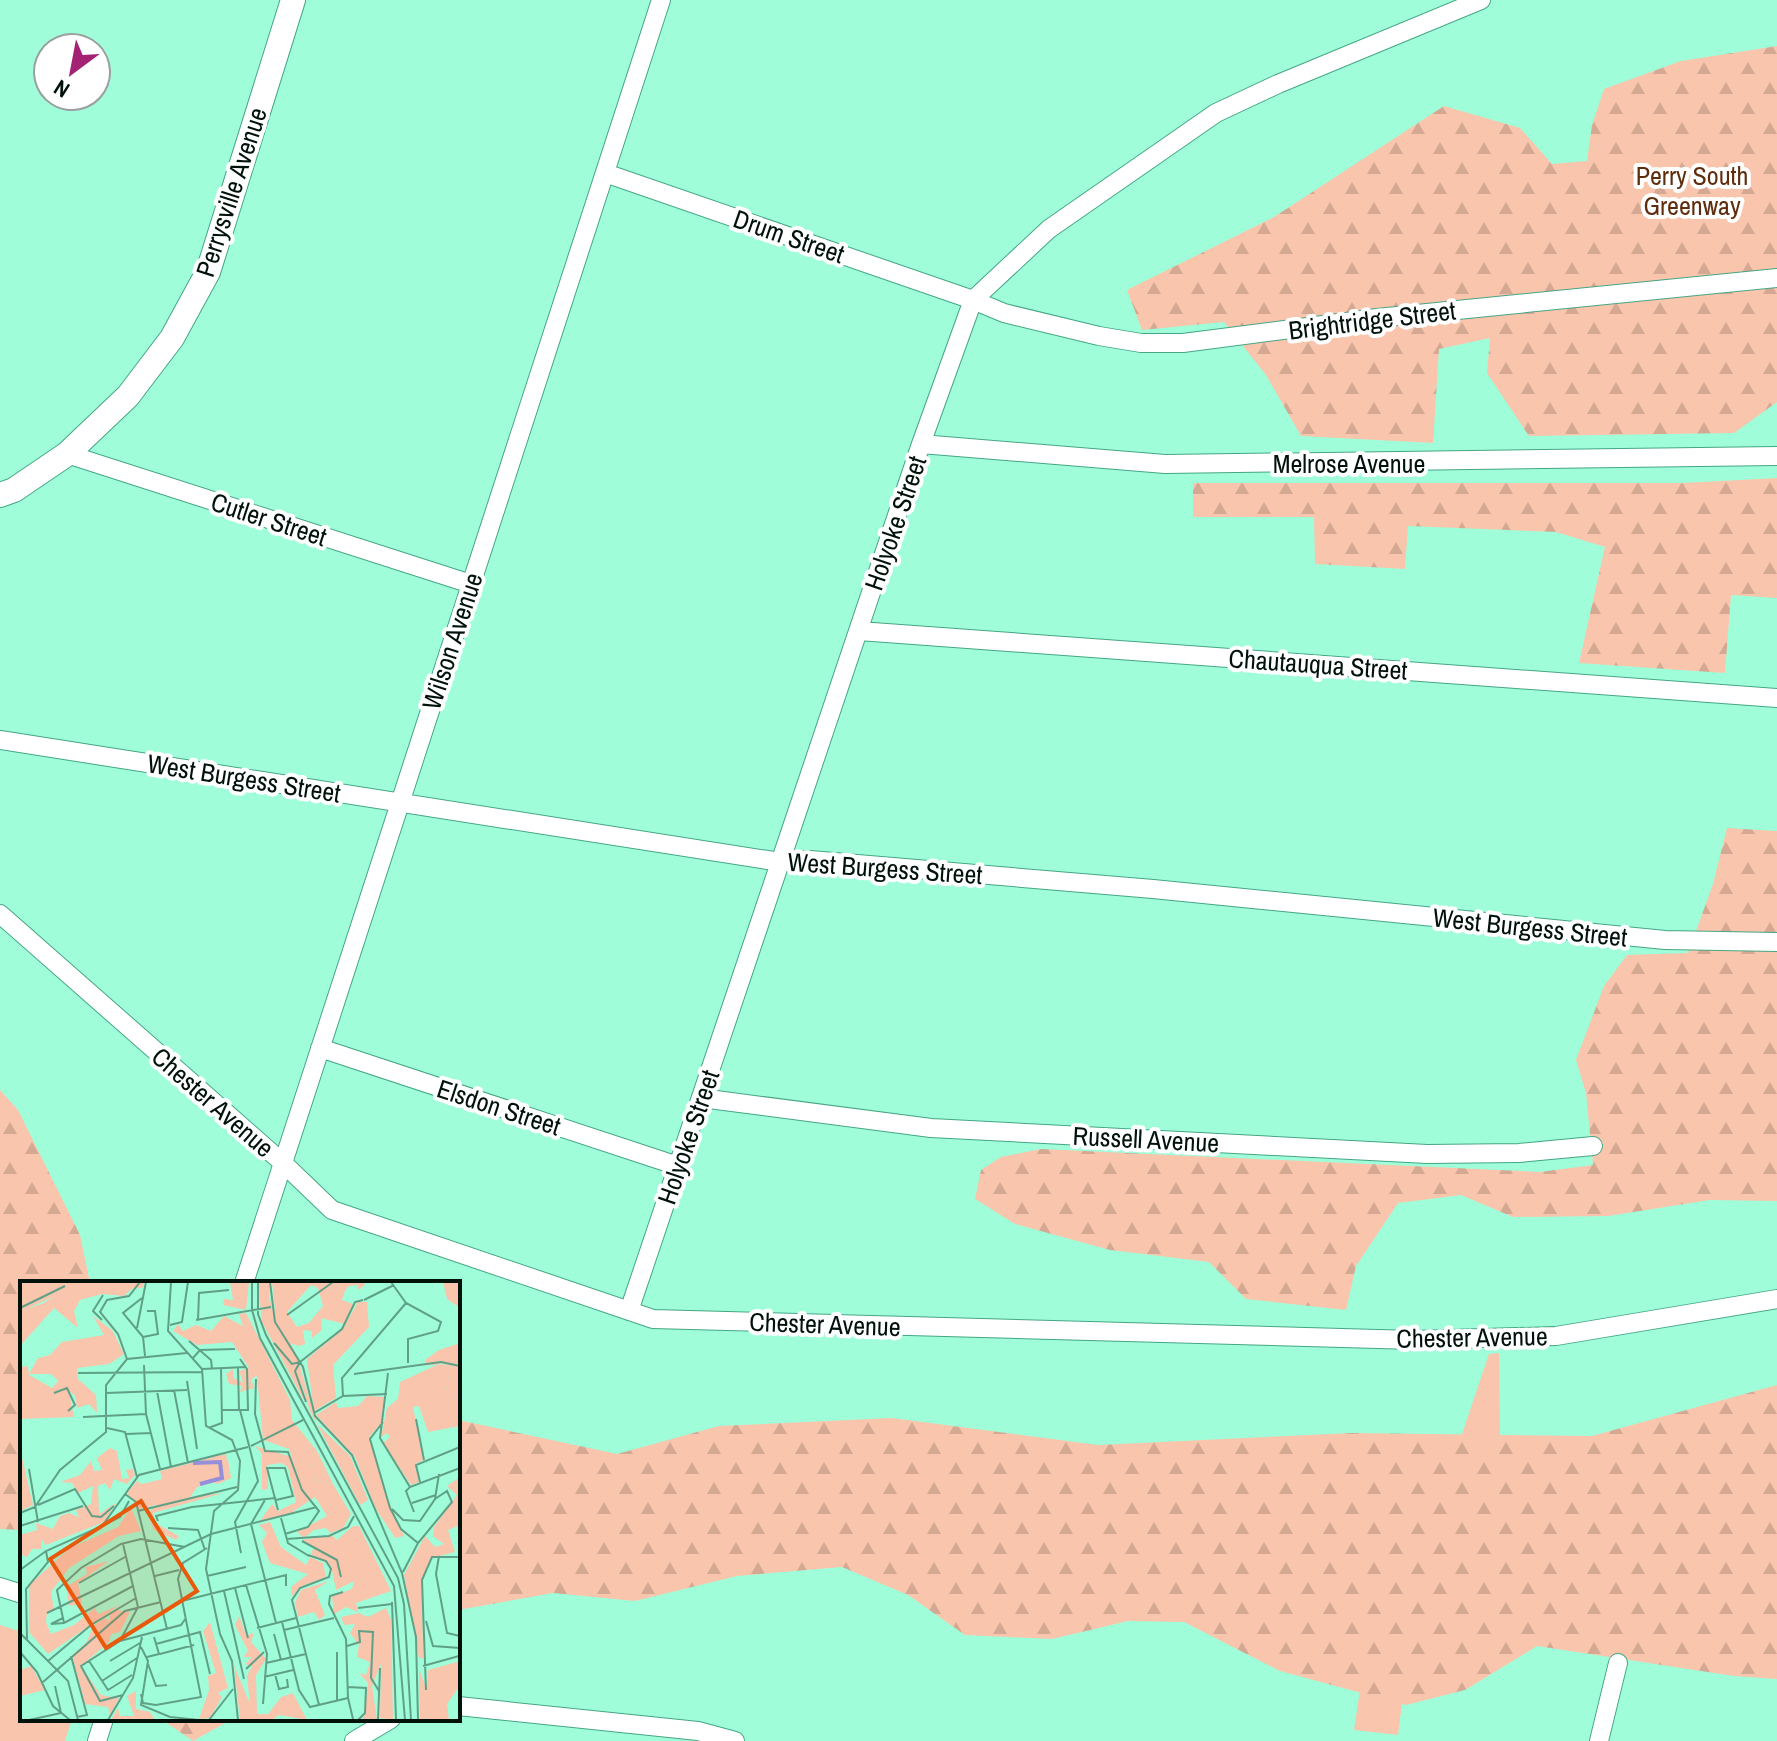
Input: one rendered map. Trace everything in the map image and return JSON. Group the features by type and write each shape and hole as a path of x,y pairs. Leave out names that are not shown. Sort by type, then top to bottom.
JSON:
{"street":[{"name":"Perrysville Avenue","path":"0,495 14,490 67,454 128,396 172,338 208,272 293,0"},
{"name":"Wilson Avenue","path":"245,1281 661,0"},
{"name":"Holyoke Street","path":"629,1311 921,444 973,300 1049,229 1216,113 1481,0"},
{"name":"Drum Street","path":"605,173 973,300"},
{"name":"Brightridge Street","path":"973,300 1004,313 1099,336 1141,343 1183,343 1377,318 1777,278"},
{"name":"Melrose Avenue","path":"921,444 1165,464 1777,456"},
{"name":"Cutler Street","path":"67,454 471,584"},
{"name":"Chautauqua Street","path":"859,631 1777,698"},
{"name":"West Burgess Street","path":"0,740 780,862 810,860 1138,888 1665,940 1777,942"},
{"name":"Chester Avenue","path":"0,914 283,1163 332,1210 653,1319 1414,1340 1556,1336 1777,1299"},
{"name":"Elsdon Street","path":"320,1048 678,1166"},
{"name":"Russell Avenue","path":"701,1098 931,1128 1040,1134 1427,1154 1519,1153 1593,1146"},
{"path":"0,1587 20,1593"},
{"path":"1599,1741 1618,1663"},
{"path":"460,1706 698,1731 735,1741"},
{"path":"97,1741 103,1721"},
{"path":"361,1739 388,1721"}],"green space":[{"name":"Perry South Greenway","path":"1777,46 1777,402 1734,433 1529,436 1487,373 1490,338 1439,349 1433,443 1301,436 1266,375 1224,322 1142,330 1127,290 1274,217 1444,106 1520,128 1552,164 1587,161 1592,125 1604,89 1681,61"},
{"path":"1777,478 1777,598 1731,595 1725,673 1579,663 1605,547 1556,532 1408,526 1405,569 1315,564 1314,517 1193,517 1193,483 1683,483"},
{"path":"1727,828 1777,831 1777,1201 1710,1200 1608,1216 1513,1217 1461,1195 1398,1203 1356,1266 1346,1310 1246,1299 1209,1262 1110,1250 1015,1224 975,1199 981,1170 1001,1157 1041,1149 1540,1172 1593,1165 1586,1093 1576,1060 1604,986 1627,955 1688,953 1713,884"},
{"path":"0,1090 18,1110 80,1235 90,1281 20,1281 20,1530 0,1529"},
{"path":"1499,1353 1501,1527 1433,1520 1489,1354"},
{"path":"1777,1385 1777,1679 1734,1676 1537,1646 1465,1690 1406,1705 1280,1671 1184,1622 1128,1621 1052,1639 965,1635 908,1595 842,1567 737,1576 635,1601 553,1593 460,1610 460,1420 617,1454 719,1426 892,1418 1098,1445 1352,1433 1592,1436"},
{"path":"0,1625 20,1631 20,1721 71,1721 65,1741 0,1741"},
{"path":"1366,1650 1408,1656 1398,1735 1354,1730"},
{"path":"164,1721 228,1721 193,1741"}]}
